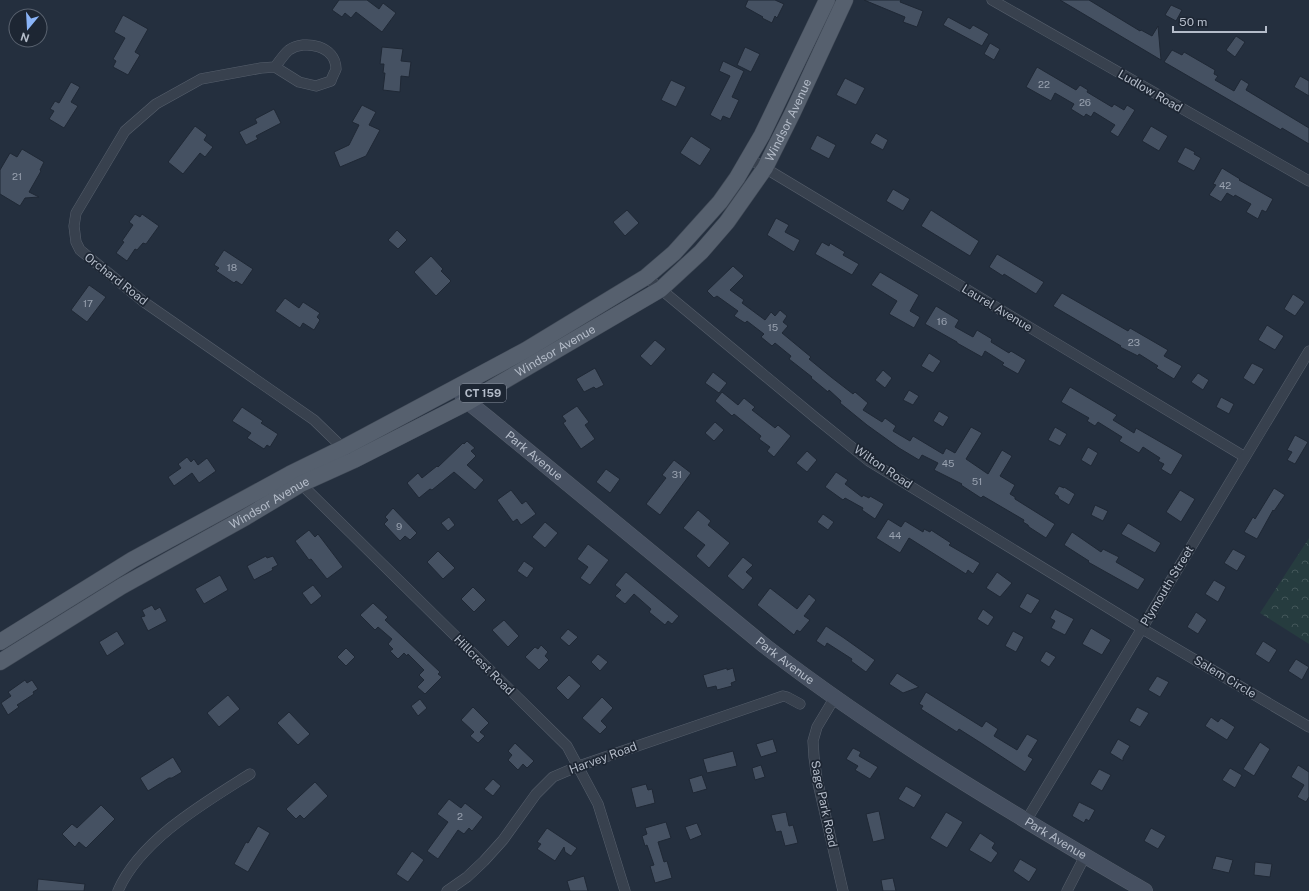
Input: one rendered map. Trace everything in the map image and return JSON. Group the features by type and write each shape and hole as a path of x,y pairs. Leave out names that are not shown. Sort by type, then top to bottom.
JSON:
{"main road":[{"name":"Windsor Avenue","path":"0,662 296,479 343,448 526,350 646,276 674,253 720,202 750,159 828,0"},
{"name":"Windsor Avenue","path":"0,642 132,560 296,479 354,460 468,402 661,289 701,252 727,222 765,168 793,112 845,0"},
{"name":"Park Avenue","path":"457,388 468,402 764,646 801,674 888,734 1026,821 1145,891"}],"street":[{"name":"Ludlow Road","path":"992,0 1309,181"},
{"path":"305,44 323,48 332,55 336,69 331,80 316,86 299,82 275,67 289,50 305,44"},
{"name":"Orchard Road","path":"275,67 261,68 201,79 156,104 139,118 125,131 76,213 74,226 76,242 80,250 85,255 144,302 314,420 354,460"},
{"name":"Laurel Avenue","path":"750,159 1245,457"},
{"name":"Wilton Road","path":"646,276 869,461 1141,628"},
{"name":"Plymouth Street","path":"1026,821 1309,351"},
{"name":"Hillcrest Road","path":"296,479 567,746 598,804 625,891"},
{"name":"Salem Circle","path":"1141,628 1309,727"},
{"name":"Harvey Road","path":"447,891 467,877 484,861 503,840 536,794 553,777 579,766 783,696 800,704"},
{"name":"Sage Park Road","path":"835,697 817,727 813,742 817,779 843,891"},
{"path":"118,891 143,852 179,821 250,774"},
{"path":"1067,891 1084,856"}],"green space":[{"path":"1309,538 1309,644 1260,613"}],"building":[{"path":"339,0 367,0 379,9 383,3 396,13 382,32 356,12 351,18 345,13 342,17 332,10"},
{"path":"748,0 775,0 784,4 777,18 775,16 772,23 745,7"},
{"path":"864,0 901,0 900,2 923,11 917,27 903,22 905,17"},
{"path":"1060,0 1089,0 1140,31 1141,30 1152,36 1158,26 1161,60"},
{"path":"1171,5 1182,10 1176,21 1165,15"},
{"path":"123,15 148,29 135,52 140,55 128,75 113,67 116,61 113,59 125,38 114,32"},
{"path":"948,17 970,29 973,25 989,34 982,46 943,25"},
{"path":"1236,36 1245,42 1235,57 1226,50"},
{"path":"990,43 1000,49 994,60 984,54"},
{"path":"382,47 403,49 401,61 411,62 409,77 401,76 400,92 383,90 385,73 383,73 384,64 380,64"},
{"path":"745,47 760,54 751,72 737,65"},
{"path":"1172,50 1182,55 1184,52 1215,70 1214,74 1218,76 1215,80 1234,91 1241,79 1249,84 1246,90 1309,128 1309,144 1282,128 1281,130 1164,62"},
{"path":"723,61 744,71 732,97 739,100 730,119 723,116 721,121 710,115 730,76 719,71"},
{"path":"1037,67 1076,90 1080,85 1088,90 1087,92 1112,107 1114,104 1124,110 1127,105 1135,110 1118,137 1110,132 1115,125 1094,112 1091,117 1086,114 1084,117 1071,109 1074,104 1055,93 1051,101 1026,87"},
{"path":"1300,76 1309,81 1309,96 1294,87"},
{"path":"845,78 865,88 856,105 836,95"},
{"path":"671,80 686,87 676,107 661,100"},
{"path":"71,82 80,87 71,102 78,106 64,128 49,119 54,111 50,109 55,101 59,103"},
{"path":"362,105 376,112 369,125 380,130 366,156 340,167 334,152 349,145 359,125 352,122"},
{"path":"274,109 281,123 256,136 258,139 246,145 239,132 257,123 255,119"},
{"path":"195,126 207,135 204,140 213,147 205,157 200,153 183,174 168,162"},
{"path":"1151,126 1168,136 1159,151 1142,141"},
{"path":"876,133 888,140 883,150 870,143"},
{"path":"817,135 836,145 829,159 810,149"},
{"path":"691,136 711,149 700,166 680,153"},
{"path":"1185,147 1195,152 1194,154 1201,158 1194,171 1177,162"},
{"path":"22,149 44,162 40,170 41,171 29,192 39,197 25,198 20,206 0,194 0,170 10,153 17,157"},
{"path":"1222,168 1240,179 1239,180 1273,199 1266,212 1262,210 1258,219 1246,212 1251,204 1235,195 1234,197 1227,193 1221,202 1209,195 1216,185 1213,184"},
{"path":"893,189 910,199 903,211 886,201"},
{"path":"627,210 639,223 625,236 613,222"},
{"path":"931,210 979,241 970,256 921,226"},
{"path":"135,214 140,217 142,214 159,226 146,244 143,243 137,250 135,249 127,261 116,253 133,225 129,222"},
{"path":"776,218 789,225 785,232 800,240 794,252 767,235"},
{"path":"397,230 407,240 398,249 388,240"},
{"path":"822,242 829,246 830,243 845,252 843,255 859,264 852,275 815,254"},
{"path":"224,250 253,269 242,285 236,281 234,283 216,271 219,268 214,265"},
{"path":"997,254 1044,282 1036,294 1004,274 1003,276 989,267"},
{"path":"431,256 443,269 441,271 451,281 436,296 414,272"},
{"path":"733,266 744,276 730,290 744,300 742,303 765,320 771,312 775,316 780,310 787,316 783,322 788,326 782,333 811,357 809,359 831,377 853,394 855,392 868,403 863,410 882,422 885,418 896,426 893,431 910,441 913,436 943,454 946,448 955,453 971,427 982,433 966,459 988,474 1002,450 1012,456 1000,476 1015,485 1010,494 1015,497 1015,499 1055,524 1046,538 1029,527 1023,522 1024,520 983,496 981,498 961,485 962,484 934,470 938,463 922,455 919,460 899,448 840,403 841,401 829,390 828,392 789,359 791,356 775,343 772,346 761,337 764,334 747,321 745,323 734,316 738,311 717,296 714,298 707,291"},
{"path":"880,272 919,295 910,311 920,317 914,328 889,314 897,301 871,285"},
{"path":"89,285 106,297 87,322 71,310"},
{"path":"1062,293 1128,331 1130,328 1168,350 1164,356 1182,366 1174,379 1156,368 1158,366 1139,354 1138,356 1120,347 1121,346 1053,306"},
{"path":"1293,294 1305,302 1295,316 1284,309"},
{"path":"285,298 299,308 303,302 320,313 317,317 320,320 314,330 303,323 300,328 275,311"},
{"path":"936,306 959,320 955,327 973,337 977,330 992,339 991,342 1009,353 1011,351 1026,360 1018,374 1002,365 1004,363 985,351 982,357 925,324"},
{"path":"1267,325 1284,336 1275,350 1258,340"},
{"path":"655,340 666,349 651,366 640,356"},
{"path":"929,353 941,361 933,373 921,366"},
{"path":"1252,363 1264,369 1254,385 1243,378"},
{"path":"595,368 604,385 596,389 594,387 584,392 576,379"},
{"path":"883,370 892,378 885,388 875,380"},
{"path":"713,372 727,383 719,393 705,383"},
{"path":"1198,373 1209,380 1203,390 1191,382"},
{"path":"1070,387 1117,415 1113,420 1134,433 1136,428 1183,455 1171,475 1161,469 1164,464 1158,461 1160,458 1143,447 1139,453 1119,441 1122,437 1098,422 1095,426 1087,421 1089,418 1061,402"},
{"path":"909,390 919,396 913,405 903,400"},
{"path":"722,392 738,405 744,398 755,407 752,410 775,428 778,425 791,436 774,457 767,451 770,447 759,439 761,436 734,414 732,416 715,401"},
{"path":"1221,397 1234,404 1229,414 1216,407"},
{"path":"577,406 589,422 585,425 595,439 581,449 563,423 566,421 562,416"},
{"path":"242,407 263,421 261,423 278,434 270,447 267,445 264,449 247,438 251,433 232,421"},
{"path":"939,411 949,417 943,427 933,421"},
{"path":"715,422 724,430 714,441 705,433"},
{"path":"1055,427 1067,434 1060,446 1048,440"},
{"path":"1295,435 1308,442 1295,464 1287,460 1292,452 1287,450"},
{"path":"467,441 475,448 471,451 476,456 467,465 484,480 475,490 454,472 432,490 430,489 419,498 407,483 418,473 422,478 437,466 438,467"},
{"path":"1088,447 1098,453 1091,466 1081,460"},
{"path":"807,451 817,460 807,472 796,463"},
{"path":"187,457 191,462 194,459 198,465 207,458 216,471 199,483 192,473 174,486 168,477 181,468 178,464"},
{"path":"674,460 691,473 660,515 646,504 666,478 662,475"},
{"path":"606,469 620,479 610,493 596,482"},
{"path":"836,472 848,480 845,484 862,497 863,495 869,498 870,496 884,504 875,519 862,510 863,508 845,498 843,500 825,487"},
{"path":"1059,486 1064,487 1075,494 1069,505 1054,494"},
{"path":"1274,488 1285,495 1274,511 1273,510 1257,539 1244,532 1253,517 1255,519"},
{"path":"511,490 522,504 526,501 536,514 521,525 517,519 513,522 497,500"},
{"path":"1180,490 1195,499 1181,522 1166,512"},
{"path":"1095,505 1108,511 1103,521 1091,515"},
{"path":"393,508 417,533 410,540 405,536 400,541 384,524 388,520 385,517"},
{"path":"698,510 711,521 708,525 730,543 709,568 696,556 705,545 683,528"},
{"path":"823,514 834,522 828,530 817,522"},
{"path":"449,517 455,525 448,531 441,523"},
{"path":"888,519 901,527 905,521 923,532 924,529 930,532 931,530 951,543 949,545 980,563 973,574 968,570 966,574 909,538 900,553 876,538"},
{"path":"545,522 558,533 545,548 532,537"},
{"path":"1128,523 1161,543 1155,553 1121,534"},
{"path":"309,530 315,537 318,534 343,567 327,579 311,559 309,560 295,541"},
{"path":"1072,532 1101,552 1103,549 1119,557 1116,562 1145,579 1138,590 1088,562 1089,561 1064,545"},
{"path":"588,544 609,560 590,585 580,578 588,567 577,559"},
{"path":"1233,549 1246,556 1237,571 1224,563"},
{"path":"438,551 455,568 443,579 427,562"},
{"path":"266,556 267,558 273,556 278,565 272,568 273,570 254,580 247,566"},
{"path":"743,557 753,565 746,572 753,578 743,590 727,576"},
{"path":"524,561 534,568 527,578 517,571"},
{"path":"626,572 679,616 672,624 668,621 665,625 649,612 651,609 634,594 625,604 615,596 621,590 615,585"},
{"path":"997,572 1012,583 1000,597 986,588"},
{"path":"220,575 228,590 204,604 195,589"},
{"path":"1214,580 1226,587 1218,602 1205,594"},
{"path":"313,585 322,596 311,605 302,593"},
{"path":"473,587 486,600 474,612 461,599"},
{"path":"770,588 797,609 809,594 816,600 804,616 810,620 800,632 797,630 794,635 757,605"},
{"path":"1027,593 1040,600 1031,614 1019,607"},
{"path":"373,603 388,617 385,620 440,672 438,674 442,677 425,694 417,687 424,680 419,675 424,670 408,654 407,656 404,653 398,659 390,651 393,649 388,644 392,639 378,627 375,630 360,615"},
{"path":"152,605 155,610 160,607 167,621 148,631 141,617 145,616 142,610"},
{"path":"983,609 994,617 988,626 977,619"},
{"path":"1055,609 1074,619 1065,635 1051,628 1055,621 1050,618"},
{"path":"1196,612 1207,620 1198,634 1187,627"},
{"path":"504,620 519,636 508,647 492,630"},
{"path":"826,626 875,660 866,672 851,661 852,659 827,643 825,647 816,641"},
{"path":"1091,628 1111,640 1102,655 1082,644"},
{"path":"568,629 578,637 569,646 560,638"},
{"path":"117,631 125,644 107,656 99,642"},
{"path":"1013,631 1024,637 1016,652 1005,646"},
{"path":"1263,641 1277,650 1269,663 1255,654"},
{"path":"541,645 548,652 545,656 549,660 539,670 525,657 535,647 538,649"},
{"path":"346,648 355,657 346,666 337,657"},
{"path":"1046,651 1056,657 1049,667 1040,661"},
{"path":"598,654 608,662 600,671 591,662"},
{"path":"1296,659 1309,667 1302,680 1288,671"},
{"path":"727,668 727,670 733,668 736,681 731,683 732,686 717,690 716,686 707,688 703,675"},
{"path":"897,673 919,687 903,693 889,684"},
{"path":"569,675 581,686 568,700 556,688"},
{"path":"1157,676 1169,682 1160,697 1148,690"},
{"path":"25,680 27,683 32,680 38,689 33,692 34,694 17,705 19,707 8,715 1,703 11,696 8,692"},
{"path":"926,692 982,727 986,721 998,729 994,736 1017,750 1027,734 1038,740 1028,756 1033,759 1025,772 959,729 957,732 921,709 923,706 919,704"},
{"path":"228,695 240,709 219,727 207,713"},
{"path":"602,697 613,708 601,721 607,727 600,734 582,718"},
{"path":"420,699 427,708 418,716 411,706"},
{"path":"473,707 489,723 480,732 485,736 478,743 470,736 474,732 461,720"},
{"path":"1137,707 1149,713 1140,727 1129,721"},
{"path":"289,712 310,734 298,745 277,723"},
{"path":"1211,717 1218,722 1221,718 1235,727 1227,740 1205,726"},
{"path":"773,739 777,752 761,757 756,744"},
{"path":"1118,739 1130,746 1123,758 1123,761 1110,753"},
{"path":"1260,742 1270,749 1254,776 1243,769"},
{"path":"515,743 534,761 527,768 523,764 518,770 508,760 512,755 508,751"},
{"path":"853,748 861,752 859,756 878,767 870,779 855,770 858,766 846,759"},
{"path":"733,751 737,766 707,773 703,759"},
{"path":"173,757 182,772 148,791 140,778"},
{"path":"761,765 765,777 755,780 752,768"},
{"path":"1298,765 1309,772 1309,797 1306,802 1297,797 1304,785 1291,777"},
{"path":"1230,768 1242,775 1235,788 1222,780"},
{"path":"1099,769 1111,775 1102,791 1090,784"},
{"path":"702,775 707,789 693,793 689,779"},
{"path":"493,779 501,786 493,796 484,789"},
{"path":"315,782 328,796 304,819 300,815 296,819 286,809"},
{"path":"646,784 648,790 652,789 655,803 636,808 631,788"},
{"path":"906,786 922,795 914,808 898,799"},
{"path":"449,799 461,808 465,803 483,817 472,831 469,828 464,834 458,830 438,859 427,851 448,822 437,814"},
{"path":"1079,802 1095,810 1089,821 1086,819 1084,823 1072,816"},
{"path":"101,805 115,819 86,848 79,842 75,847 62,834 72,824 77,828"},
{"path":"879,811 885,839 873,842 866,814"},
{"path":"786,812 789,826 793,825 798,843 785,846 781,831 776,832 771,815"},
{"path":"946,812 963,822 947,848 930,838"},
{"path":"666,822 671,838 658,842 664,862 667,861 672,878 655,883 650,866 654,865 642,836 647,834 645,828"},
{"path":"697,823 702,835 690,840 685,827"},
{"path":"258,826 270,833 248,872 234,864 246,842 248,843"},
{"path":"547,828 577,848 571,856 565,852 564,847 555,861 537,849 541,844 537,842"},
{"path":"1151,828 1166,836 1158,849 1144,841"},
{"path":"980,833 995,843 992,848 998,853 991,863 969,850"},
{"path":"412,851 424,860 408,882 396,874"},
{"path":"1216,856 1233,860 1229,873 1212,869"},
{"path":"1020,859 1037,869 1029,882 1013,871"},
{"path":"1255,862 1272,864 1270,877 1254,875"},
{"path":"584,876 588,891 570,891 567,881"},
{"path":"893,878 896,891 883,891 881,880"},
{"path":"38,879 85,884 84,891 37,891"}]}
